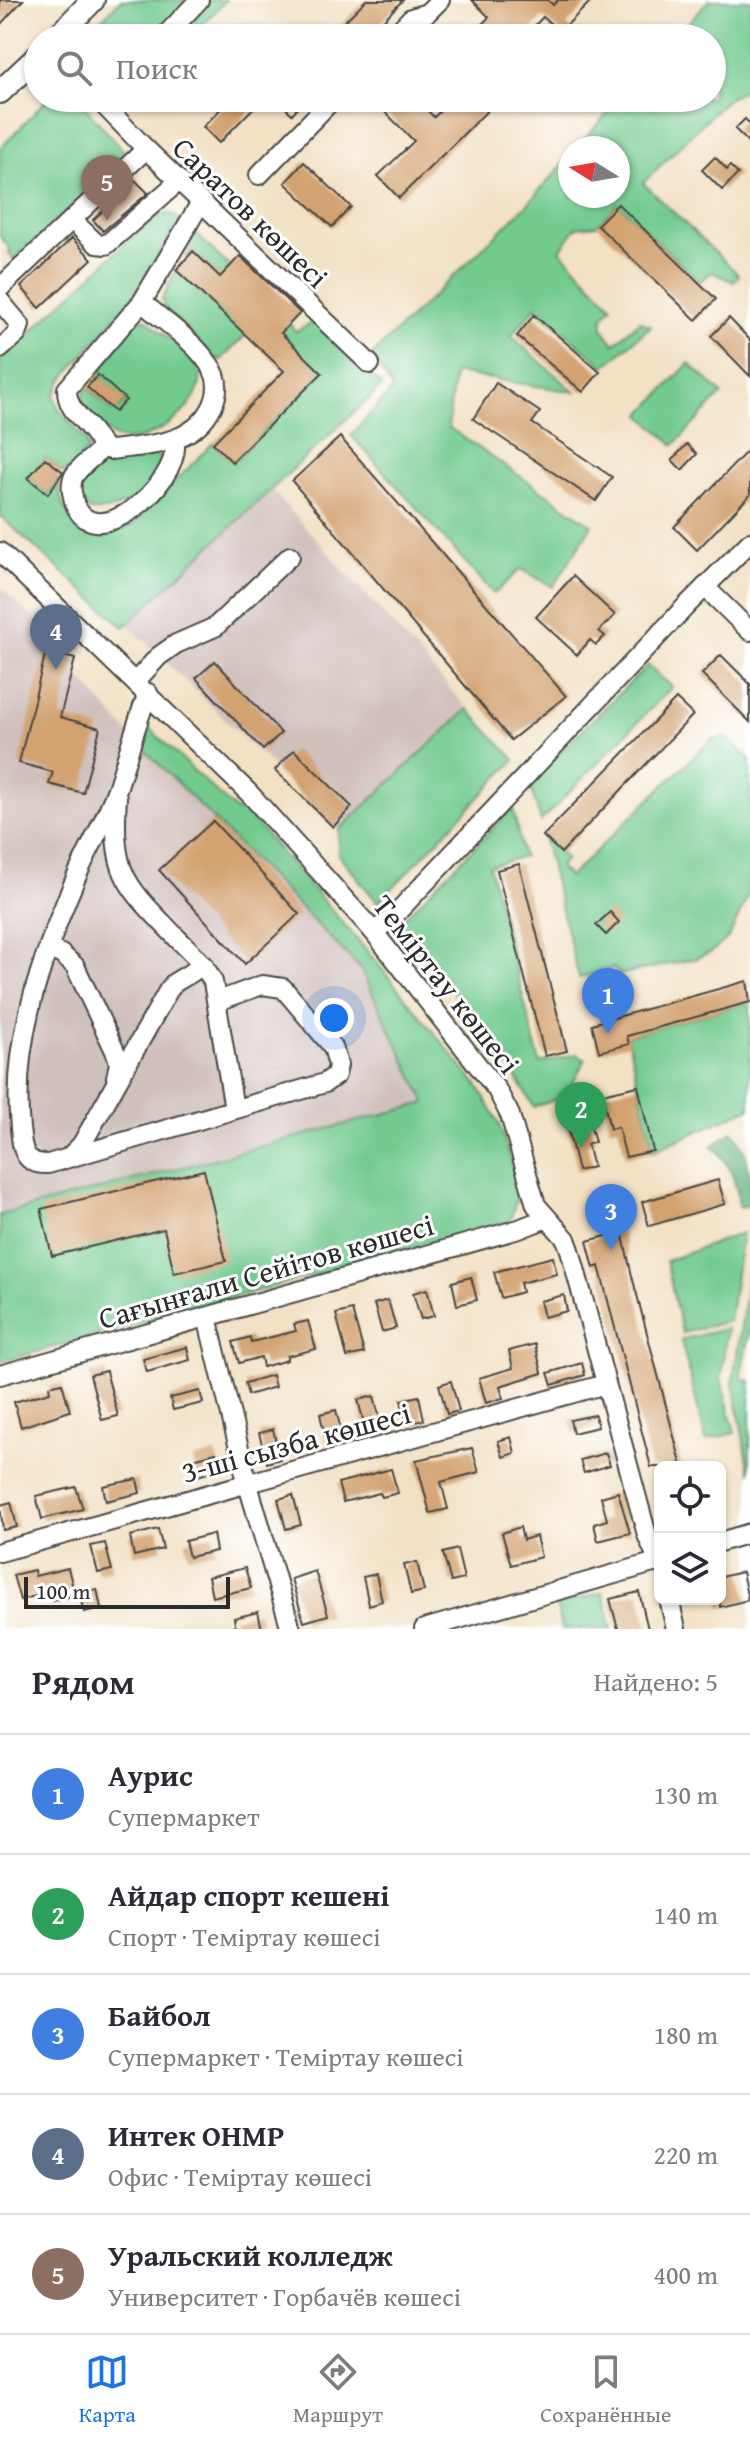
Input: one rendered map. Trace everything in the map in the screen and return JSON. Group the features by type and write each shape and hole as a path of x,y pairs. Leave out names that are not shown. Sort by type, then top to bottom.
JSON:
{"main road":[{"path":"70,24 93,0"},
{"path":"0,92 24,69"}],"street":[{"path":"176,24 199,0"},
{"path":"405,24 411,18 427,13 440,0"},
{"name":"Саратов көшесі","path":"112,112 146,149 370,364"},
{"path":"259,175 320,112"},
{"path":"2,281 146,149"},
{"path":"72,220 97,244 106,245 179,181"},
{"path":"142,302 190,342 216,376 218,389 200,425 175,440 111,450 103,448 94,433 73,411 67,401 67,389 142,302 201,202"},
{"path":"0,301 20,325 17,334 0,349"},
{"path":"103,448 72,479 75,505 82,516 91,522 118,518 148,498 174,461 175,440"},
{"path":"373,931 388,922 750,542"},
{"name":"Теміртау көшесі","path":"0,552 250,794 373,931 497,1090 510,1115 533,1197 566,1239 570,1250 647,1535 654,1550"},
{"path":"218,1001 262,985 283,988 333,1047 337,1057 336,1075 332,1080 66,1159 38,1165 25,1157 17,1105 27,1020 48,949 117,787 142,687 159,656 176,644 215,627 290,556"},
{"path":"705,587 750,631"},
{"path":"117,787 115,848 120,867 141,900 204,965 213,982 234,1109"},
{"path":"48,949 61,954 75,966 119,1063 114,1088"},
{"path":"66,1159 79,1150 168,991 174,983 204,965"},
{"name":"Сағынғали Сейітов көшесі","path":"0,1375 519,1229 547,1218"},
{"path":"207,1317 248,1485 291,1629"},
{"name":"3-ші сызба көшесі","path":"0,1552 606,1384"},
{"path":"726,1540 750,1533"},
{"path":"424,1629 654,1564"},
{"path":"670,1605 676,1629"}],"shaded area":[{"path":"272,490 468,709 339,830 127,624"},
{"path":"0,587 78,660 75,672 131,736 360,968 426,1103 0,1215"}],"green space":[{"path":"120,0 226,0 203,24 97,24"},
{"path":"709,0 750,0 750,86 726,100 726,24 687,24"},
{"path":"35,112 89,112 127,155 14,260 9,254 10,248 0,237 0,149"},
{"path":"609,112 714,112 643,183 739,275 734,282 712,272 699,282 622,208 630,208 630,136 588,136"},
{"path":"558,170 558,208 614,208 597,225 577,227 560,250 612,306 603,317 603,329 614,344 640,321 651,326 604,367 536,307 511,336 575,392 454,373 448,427 592,525 553,587 521,569 494,594 351,435 393,389 371,356 527,205"},
{"path":"171,214 182,221 173,229 134,296 62,380 54,396 59,410 87,442 88,450 65,474 45,458 29,478 48,494 59,480 65,508 72,518 81,525 104,531 132,525 213,443 233,462 321,373 194,252 184,262 195,233 296,331 317,320 382,386 124,627 0,516 0,361 154,217"},
{"path":"176,270 246,335 221,360 215,359 164,307 162,299"},
{"path":"144,318 188,355 198,368 200,381 196,395 187,408 160,430 129,440 117,438 87,410 82,397 87,387 115,412 126,401 98,375 135,321"},
{"path":"689,363 722,394 674,445 641,415"},
{"path":"156,454 160,457 154,479 147,489 125,504 90,511 78,496 80,478 98,466"},
{"path":"648,665 672,687 541,821 529,783"},
{"path":"468,709 515,760 378,903 338,854 339,830"},
{"path":"145,724 237,812 245,811 367,951 478,1086 499,1124 520,1188 510,1221 0,1362 0,1215 426,1103 360,968 138,743"},
{"path":"726,737 750,759 750,892 729,937 712,952 694,959 618,975 614,968 579,978 543,836 566,859 559,867 569,877 711,740"},
{"path":"513,808 523,857 489,866 540,1063 577,1054 585,1060 566,1096 534,1107 492,1038 397,925"},
{"path":"750,1002 750,1108 653,1151 627,1036"},
{"path":"733,1131 743,1148 749,1173 750,1204 739,1208 732,1174 712,1146"},
{"path":"742,1233 729,1321 682,1333 666,1261"},
{"path":"750,1263 750,1329 740,1378 750,1381 750,1473 733,1382"},
{"path":"727,1328 721,1379 735,1433 706,1440 681,1340"},
{"path":"603,1592 612,1629 562,1629 556,1605"}],"building":[{"path":"0,0 23,0 0,25"},
{"path":"366,0 403,0 380,24 342,24"},
{"path":"472,0 548,0 553,5 558,0 592,0 568,24 551,24 543,17 536,24 482,24 489,17"},
{"path":"217,112 249,112 219,143 203,127"},
{"path":"385,112 429,112 434,117 439,112 486,112 399,198 378,176 414,141"},
{"path":"745,119 750,124 750,144 735,129"},
{"path":"715,157 727,170 730,166 738,174 722,190 702,170"},
{"path":"304,162 351,207 332,227 285,183"},
{"path":"135,180 148,193 103,231 93,220"},
{"path":"614,208 622,208 716,299 696,320 597,225"},
{"path":"72,238 92,259 40,308 21,287"},
{"path":"193,251 220,277 240,256 300,313 281,333 322,373 232,462 213,443 284,371 176,270"},
{"path":"534,315 600,372 583,392 517,336"},
{"path":"729,318 750,340 750,376 711,336"},
{"path":"98,375 126,400 115,412 87,387"},
{"path":"496,383 540,412 532,423 612,477 596,501 473,419"},
{"path":"340,437 566,696 511,740 292,481"},
{"path":"687,444 697,454 682,470 672,460"},
{"path":"750,448 750,495 697,550 674,527"},
{"path":"45,458 63,472 48,494 28,478"},
{"path":"573,576 615,615 599,631 605,636 596,645 590,640 577,655 536,617"},
{"path":"46,651 75,659 60,717 100,728 83,793 49,784 53,772 19,763"},
{"path":"721,655 750,684 750,722 702,674"},
{"path":"215,661 281,733 263,750 196,678"},
{"path":"676,699 693,715 561,853 543,836"},
{"path":"294,750 352,807 333,827 275,770"},
{"path":"213,821 299,914 245,964 159,870"},
{"path":"519,864 567,1051 545,1056 497,870"},
{"path":"610,912 619,922 606,935 596,925"},
{"path":"747,981 750,1002 627,1036 629,1044 599,1052 592,1024"},
{"path":"638,1086 653,1151 626,1157 618,1127 610,1129 602,1094"},
{"path":"580,1118 582,1126 590,1124 595,1142 587,1144 593,1167 578,1171 566,1121"},
{"path":"204,1170 226,1261 174,1273 164,1229 52,1256 41,1209"},
{"path":"718,1180 725,1204 649,1226 642,1202"},
{"path":"622,1232 680,1461 654,1461 654,1467 651,1467 599,1266 594,1268 587,1241"},
{"path":"553,1257 557,1274 520,1283 522,1292 501,1298 494,1272"},
{"path":"471,1277 477,1300 457,1305 452,1282"},
{"path":"427,1289 434,1316 421,1319 413,1293"},
{"path":"564,1295 567,1311 544,1317 540,1301"},
{"path":"388,1300 396,1328 382,1332 374,1304"},
{"path":"352,1310 364,1353 347,1357 336,1314"},
{"path":"308,1321 316,1349 287,1356 287,1360 263,1367 261,1357 239,1363 233,1342 250,1337 251,1342 296,1331 294,1324"},
{"path":"535,1344 542,1373 500,1386 503,1398 486,1403 479,1378 513,1368 509,1351"},
{"path":"187,1347 190,1360 147,1372 143,1359"},
{"path":"582,1363 585,1375 552,1385 548,1373"},
{"path":"106,1371 118,1416 102,1420 90,1375"},
{"path":"272,1375 275,1387 248,1395 245,1383"},
{"path":"451,1381 459,1411 447,1414 439,1385"},
{"path":"62,1383 70,1411 21,1427 14,1402 50,1392 49,1386"},
{"path":"200,1391 203,1403 173,1410 170,1398"},
{"path":"374,1396 383,1431 367,1435 358,1400"},
{"path":"419,1396 424,1420 407,1424 401,1400"},
{"path":"336,1410 344,1442 327,1446 320,1414"},
{"path":"595,1415 598,1427 573,1433 570,1420"},
{"path":"273,1429 280,1459 267,1463 259,1433"},
{"path":"511,1437 515,1453 503,1457 498,1441"},
{"path":"472,1448 479,1472 441,1482 448,1509 430,1513 416,1460"},
{"path":"216,1453 220,1470 197,1476 193,1459"},
{"path":"606,1453 610,1465 584,1473 580,1460"},
{"path":"391,1469 398,1493 382,1497 380,1493 343,1502 338,1483"},
{"path":"137,1479 140,1493 106,1501 103,1486"},
{"path":"76,1487 83,1509 42,1519 36,1496"},
{"path":"618,1492 630,1533 598,1541 594,1524 607,1520 601,1497"},
{"path":"293,1495 301,1525 286,1529 278,1499"},
{"path":"11,1502 17,1527 3,1530 0,1505"},
{"path":"520,1527 523,1540 536,1536 541,1557 511,1565 502,1533"},
{"path":"158,1529 163,1549 134,1556 130,1536"},
{"path":"213,1534 216,1551 189,1557 185,1541"},
{"path":"105,1543 112,1570 98,1573 91,1546"},
{"path":"457,1549 464,1579 451,1582 443,1553"},
{"path":"417,1562 424,1591 411,1594 404,1565"},
{"path":"68,1568 75,1595 52,1601 50,1592 20,1600 13,1575 34,1570 35,1576"},
{"path":"245,1568 251,1588 212,1597 208,1577"},
{"path":"315,1571 328,1615 304,1622 291,1579"},
{"path":"742,1572 748,1600 720,1607 726,1605 726,1576"},
{"path":"376,1574 382,1601 369,1605 363,1577"},
{"path":"97,1589 101,1608 84,1612 79,1593"},
{"path":"639,1592 648,1629 618,1629 610,1599"},
{"path":"258,1612 262,1629 236,1629 234,1618"}],"place":[{"name":"Уральский колледж","path":"107,221"},
{"name":"Интек ОНМР","path":"56,670"},
{"name":"Аурис","path":"608,1034"},
{"name":"Айдар спорт кешені","path":"581,1148"},
{"name":"Байбол","path":"611,1250"}]}
